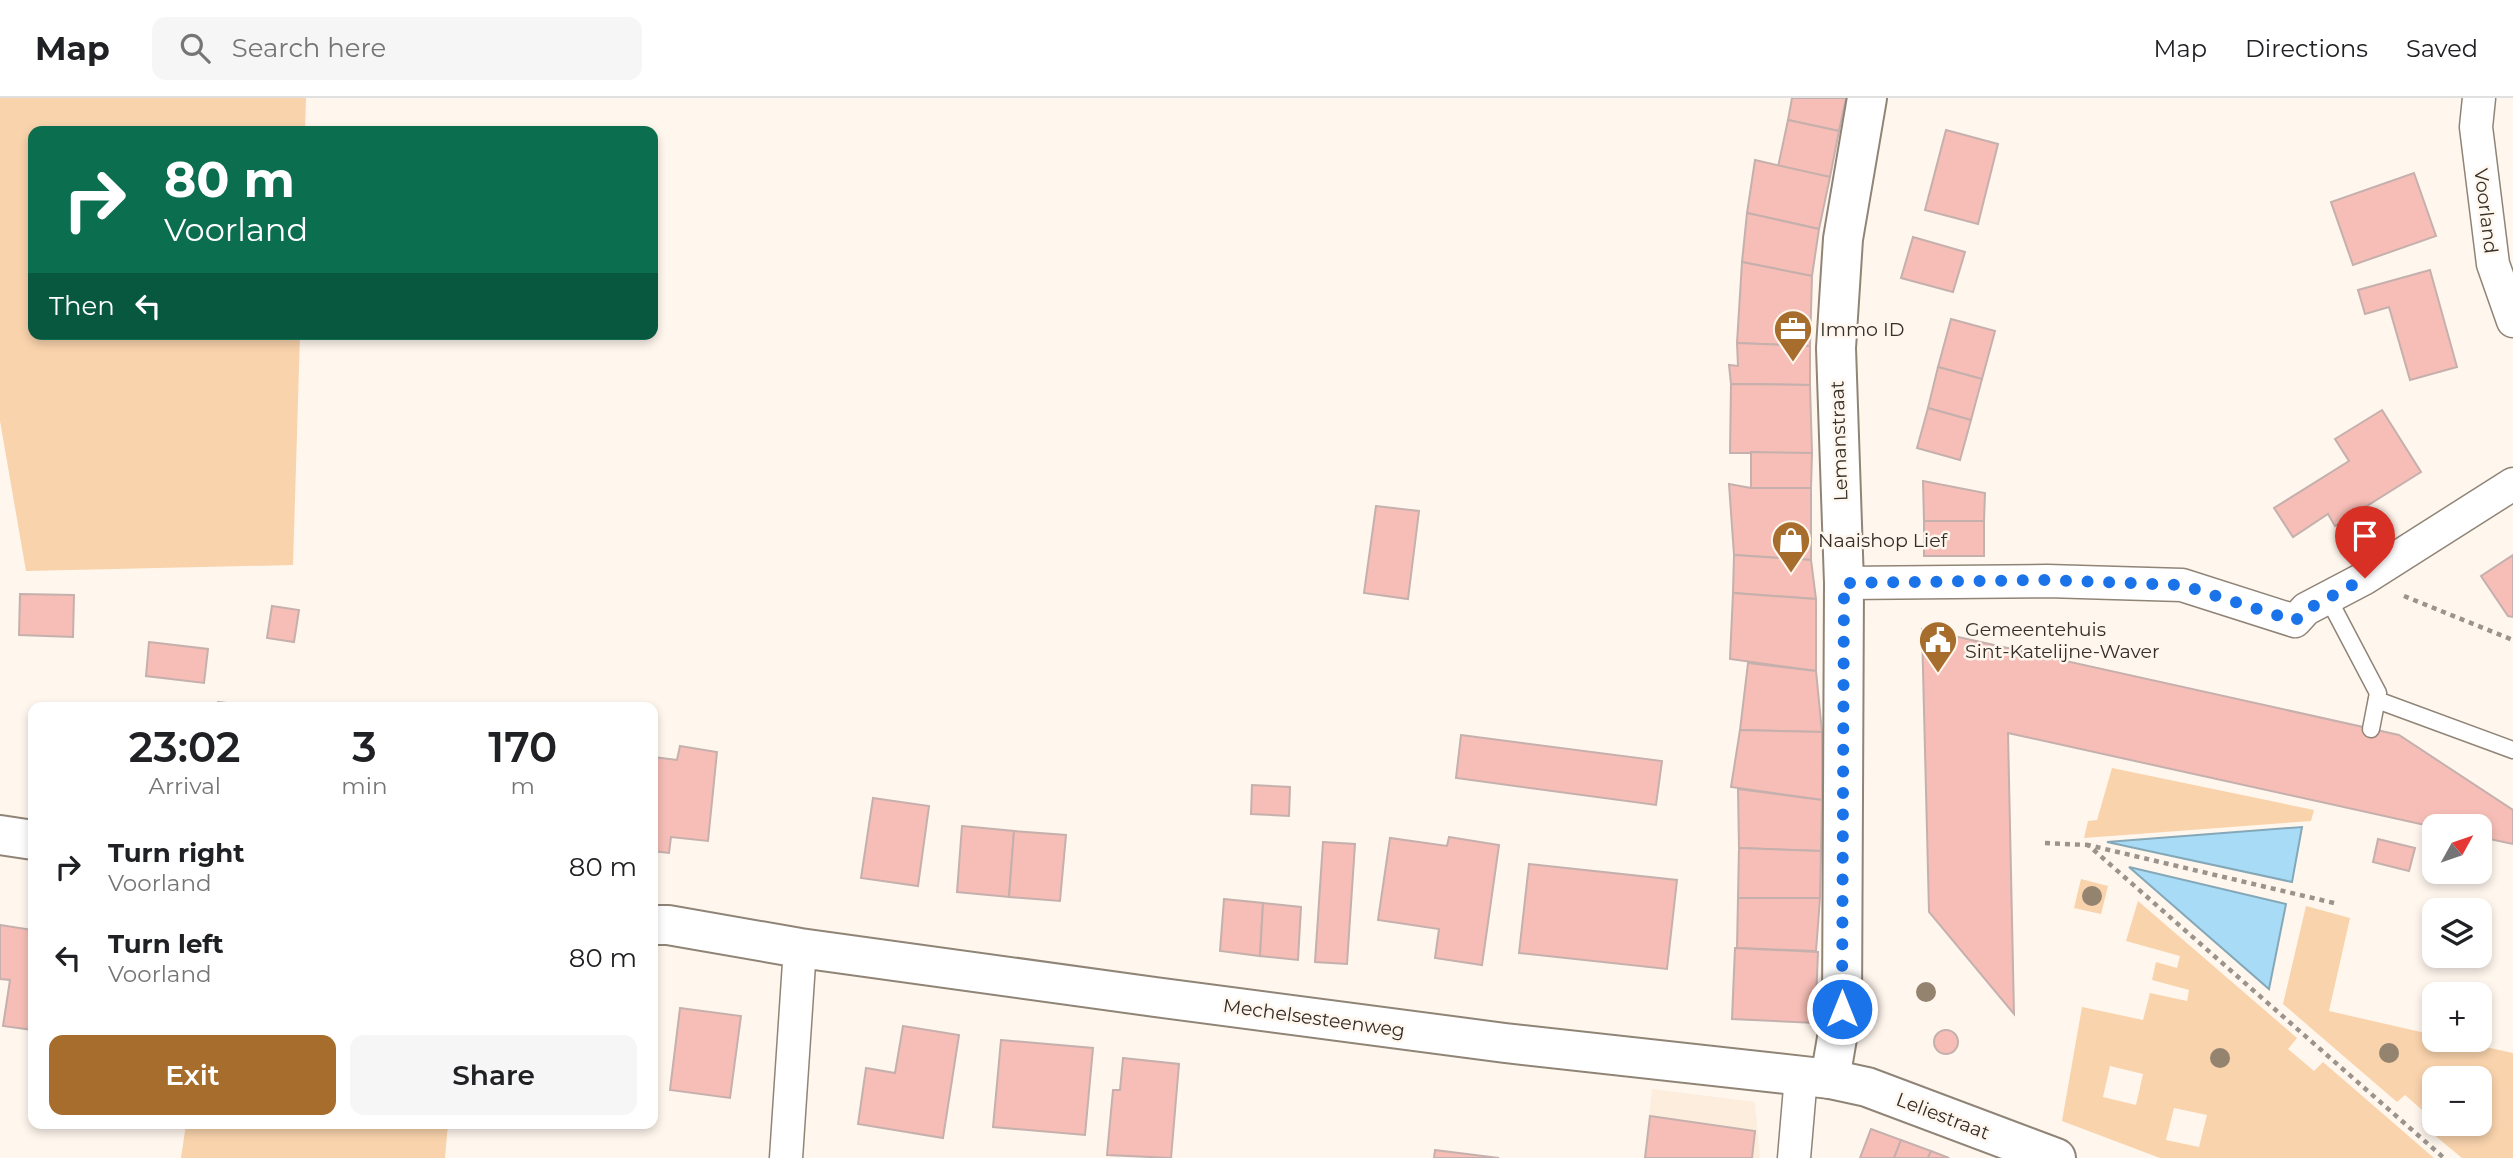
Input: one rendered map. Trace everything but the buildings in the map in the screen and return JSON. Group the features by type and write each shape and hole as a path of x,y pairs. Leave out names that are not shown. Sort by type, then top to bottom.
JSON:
{"street":[{"name":"Lemanstraat","path":"1815,1078 1842,1009 1844,583 1836,348 1843,239 1867,98"},
{"name":"Voorland","path":"2479,98 2476,127 2493,264 2513,321"},
{"path":"1844,583 2047,580 2182,585 2295,621 2306,610 2365,578 2513,484"},
{"path":"0,835 28,839"},
{"name":"Mechelsesteenweg","path":"658,925 800,948 1505,1043 1815,1078"},
{"path":"786,1158 800,948"},
{"path":"1794,1158 1796,1120 1815,1078"},
{"name":"Leliestraat","path":"1815,1078 1867,1087 2056,1158"}],"lane":[{"path":"2328,598 2378,693 2371,729"},
{"path":"2377,700 2513,750"}],"path":[{"path":"2365,578 2513,640"},
{"path":"2045,843 2088,845 2334,903"},
{"path":"2088,845 2444,1158"}],"shaded area":[{"path":"0,98 306,98 305,126 28,126 28,340 300,340 293,565 26,571 0,421"},
{"path":"2112,768 2314,810 2311,821 2084,838 2088,821 2097,820"},
{"path":"2081,879 2108,886 2101,914 2074,908"},
{"path":"2138,901 2297,1038 2288,1049 2314,1071 2323,1062 2434,1158 2160,1158 2062,1121 2082,1007 2143,1020 2150,993 2187,1001 2189,990 2152,980 2156,962 2177,968 2180,956 2126,941","holes":["2110,1066 2143,1074 2136,1105 2103,1097","2174,1108 2207,1115 2199,1147 2166,1140"]},
{"path":"2306,906 2350,918 2329,1011 2422,1032 2422,1052 2492,1052 2492,1048 2513,1053 2513,1158 2462,1158 2435,1136 2492,1136 2492,1066 2422,1066 2422,1110 2405,1095 2397,1102 2283,1004"},
{"path":"1652,1089 1755,1102 1760,1158 1644,1158"},
{"path":"185,1129 448,1129 445,1158 181,1158"}],"water":[{"path":"2302,827 2292,882 2107,842"},
{"path":"2129,867 2286,904 2269,989"}],"place":[{"name":"Immo ID","path":"1793,363"},
{"name":"Naaishop Lief","path":"1791,574"},
{"name":"Gemeentehuis Sint-Katelijne-Waver","path":"1938,674"}],"route":[{"path":"1842,1009 1844,583 2047,580 2182,585 2295,621 2306,610 2365,578"}]}
